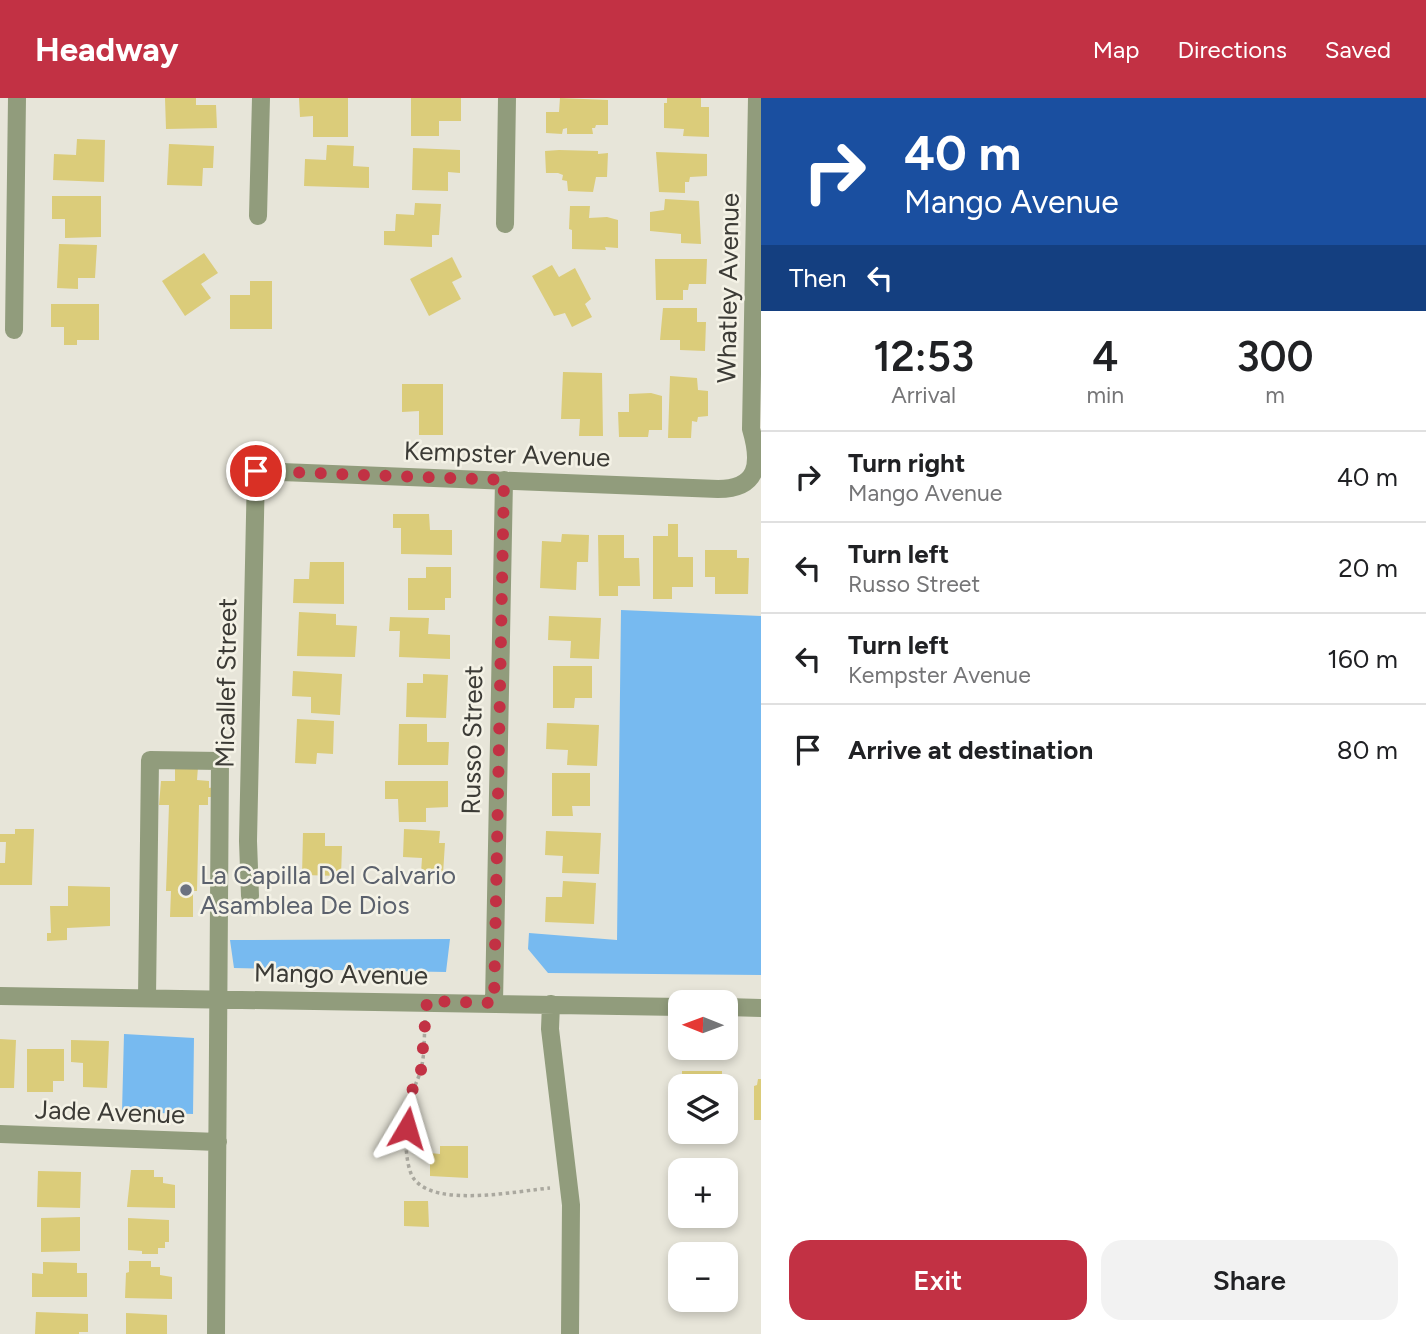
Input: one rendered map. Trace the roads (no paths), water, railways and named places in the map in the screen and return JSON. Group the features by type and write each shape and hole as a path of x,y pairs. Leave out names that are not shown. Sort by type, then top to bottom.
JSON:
{"street":[{"path":"14,330 17,98"},
{"path":"258,216 261,98"},
{"path":"505,224 507,98"},
{"name":"Whatley Avenue","path":"752,477 756,465 756,447 751,429 757,98"},
{"name":"Kempster Avenue","path":"256,471 725,489 743,485 752,477"},
{"name":"Micallef Street","path":"250,896 248,841 256,471"},
{"name":"Russo Street","path":"494,1003 504,480"},
{"path":"147,998 150,760 220,761 216,1334"},
{"name":"Mango Avenue","path":"0,996 668,1007"},
{"path":"551,1004 550,1030 572,1205 570,1334"},
{"path":"738,1007 761,1008"},
{"name":"Jade Avenue","path":"0,1134 218,1142"}],"water":[{"path":"621,610 761,616 761,975 548,973 528,949 529,933 617,940"},
{"path":"450,939 446,972 234,968 230,940"},
{"path":"124,1034 194,1038 193,1114 122,1112"}],"place":[{"name":"La Capilla Del Calvario Asamblea De Dios","path":"186,890"}]}
